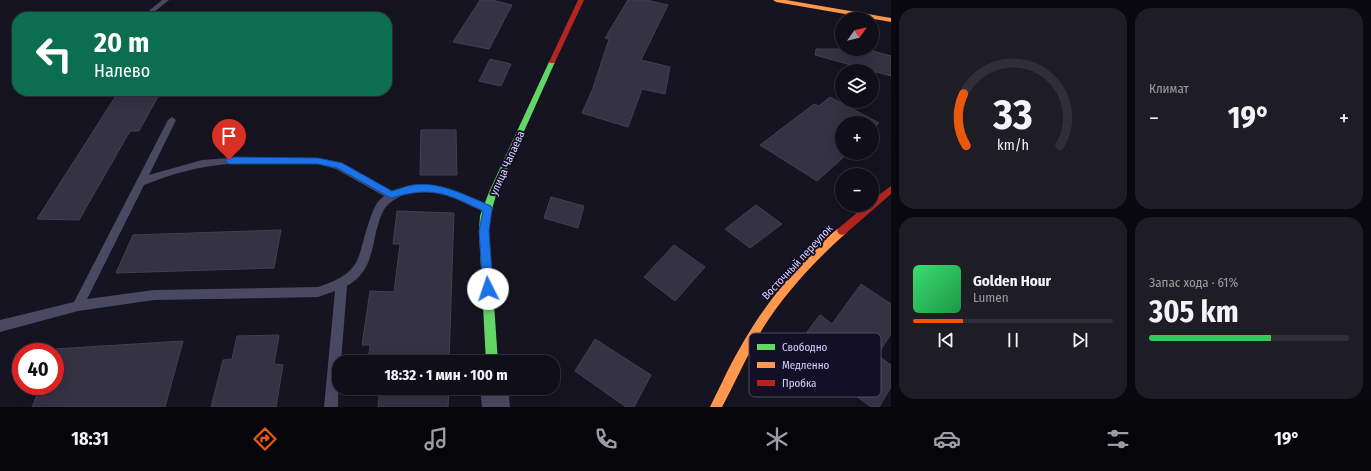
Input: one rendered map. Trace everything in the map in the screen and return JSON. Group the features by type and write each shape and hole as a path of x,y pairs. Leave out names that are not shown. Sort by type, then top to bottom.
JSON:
{"street":[{"name":"улица Чапаева","path":"492,355 484,231 488,209 493,192 581,0"},
{"path":"776,0 891,20"},
{"name":"Восточный переулок","path":"755,333 778,298 831,240 891,189"},
{"name":"Восточный переулок","path":"716,407 749,344"},
{"path":"495,395 496,407"}],"lane":[{"path":"150,12 166,0"},
{"path":"78,306 172,120"},
{"path":"140,182 171,171 202,163 229,160 267,162 313,160 339,166 391,195"},
{"path":"0,326 78,306 154,295 318,292 341,285 360,267 380,207 391,195 414,188 434,188 457,195 488,209"},
{"path":"332,407 341,285"}],"building":[{"path":"480,0 492,0 512,5 489,49 453,42"},
{"path":"628,0 646,0 668,5 641,60 670,67 665,94 642,89 628,127 582,113 593,88 609,39 605,38"},
{"path":"816,49 835,49 835,56 879,56 879,53 891,56 891,76 879,73 879,64 848,64 815,55"},
{"path":"490,59 511,64 501,86 479,81"},
{"path":"116,96 158,96 139,131 130,131 79,220 37,219"},
{"path":"830,97 835,100 835,108 851,108 866,116 835,116 835,160 840,160 817,181 760,145 814,104 819,106"},
{"path":"421,130 456,130 457,175 420,175"},
{"path":"551,197 584,206 578,228 544,218"},
{"path":"756,205 782,224 750,248 725,229"},
{"path":"397,211 454,213 449,355 369,355 370,345 362,345 370,291 394,292 400,244 393,244"},
{"path":"281,230 274,268 116,273 133,235"},
{"path":"674,245 705,267 675,301 644,277"},
{"path":"861,284 891,304 891,334 881,349 881,333 807,332 820,315 832,324"},
{"path":"279,335 274,364 283,365 276,407 211,407 223,360 232,359 237,336"},
{"path":"595,339 651,375 634,407 626,407 575,371"},
{"path":"183,341 165,407 32,407 37,395 64,395 64,348"},
{"path":"881,358 891,365 891,387 879,407 871,407 858,397 881,397"},
{"path":"379,395 449,395 448,407 378,407"}],"traffic: fast":[{"path":"492,355 484,231 485,216 493,192 552,62"}],"traffic: slow":[{"path":"776,0 891,20"},
{"path":"755,333 767,313 797,275 842,231"},
{"path":"716,407 749,343"}],"traffic: jam":[{"path":"552,62 581,0"},
{"path":"842,231 891,189"}],"route":[{"path":"229,160 267,162 302,160 318,161 339,166 391,195 414,188 434,188 457,195 488,209 485,216 484,231 488,289"}]}
